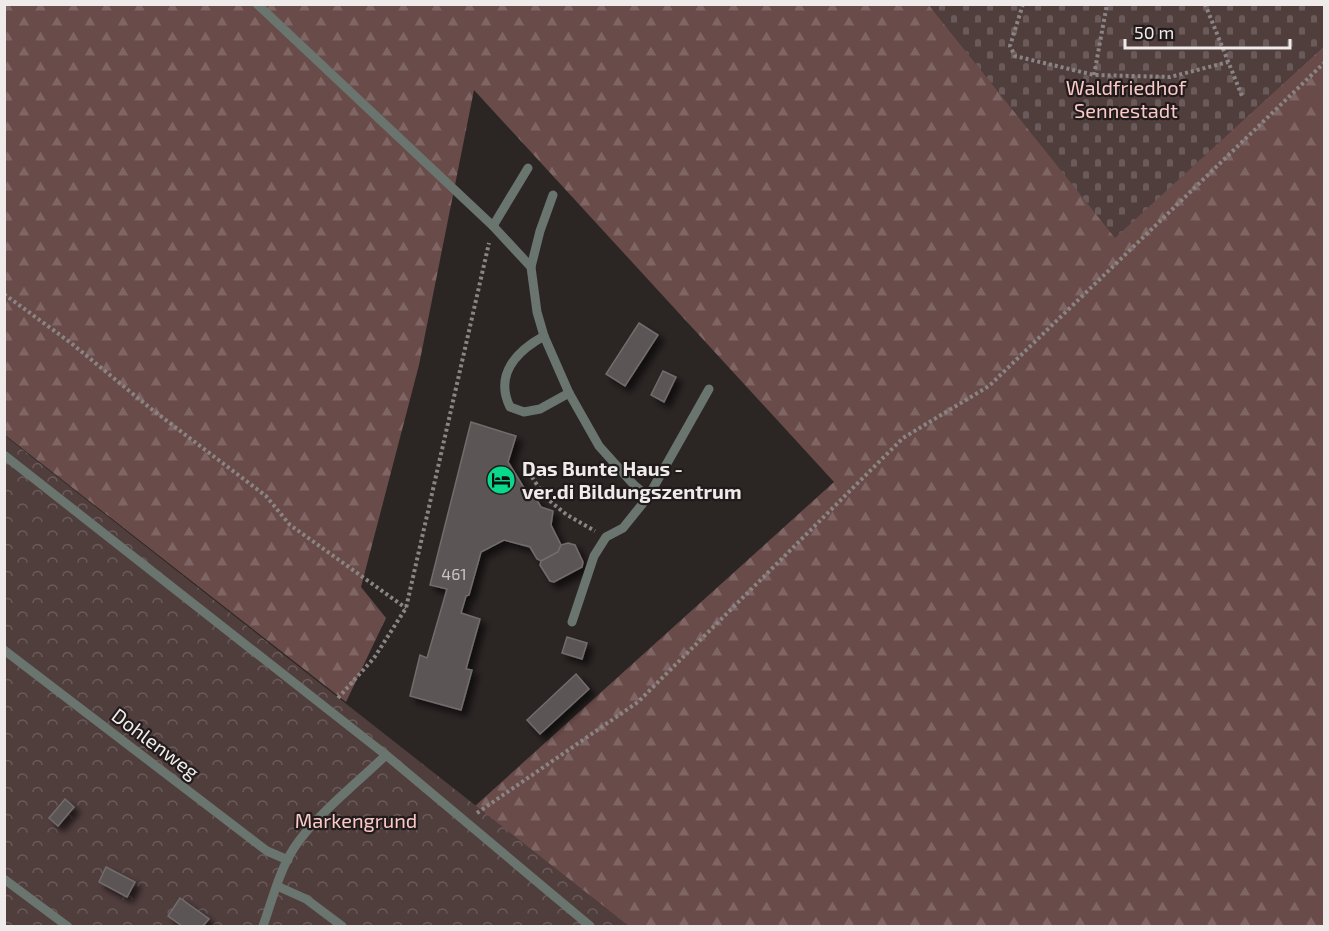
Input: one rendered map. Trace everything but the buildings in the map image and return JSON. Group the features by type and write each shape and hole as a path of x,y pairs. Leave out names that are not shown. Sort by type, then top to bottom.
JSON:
{"lane":[{"path":"257,4 493,226 531,267"},
{"path":"493,226 528,168"},
{"path":"553,195 540,231 531,267 537,312 544,336 569,393 599,446 648,497"},
{"path":"544,336 526,346 513,360 506,377 504,394 510,406 524,412 540,409 569,393"},
{"path":"572,622 594,556 606,537 623,528 648,497 710,390"},
{"path":"4,455 386,755 590,927"},
{"name":"Dohlenweg","path":"4,650 267,851 288,860"},
{"path":"263,927 288,860 309,829 386,755"},
{"path":"4,879 67,927"},
{"path":"277,886 306,899 342,927"}],"path":[{"path":"1023,4 1010,46 1015,56 1057,68 1094,75 1170,77 1228,62"},
{"path":"1094,75 1107,4"},
{"path":"1205,4 1242,96"},
{"path":"465,822 638,702 903,438 989,386 1324,63"},
{"path":"328,710 374,658 406,608 493,226"},
{"path":"4,294 71,343 150,408 266,496 290,525 406,608"},
{"path":"532,477 545,497 567,515 606,537"}],"green space":[{"path":"4,5 929,5 1115,237 1324,46 1324,926 613,926 475,806 834,482 474,90 419,365 361,587 386,618 346,702 5,435"},
{"name":"Waldfriedhof Sennestadt","path":"929,5 1324,5 1324,46 1115,238"},
{"name":"Markengrund","path":"4,435 629,926 5,926"}],"place":[{"name":"Das Bunte Haus - ver.di Bildungszentrum","path":"501,480"}]}
